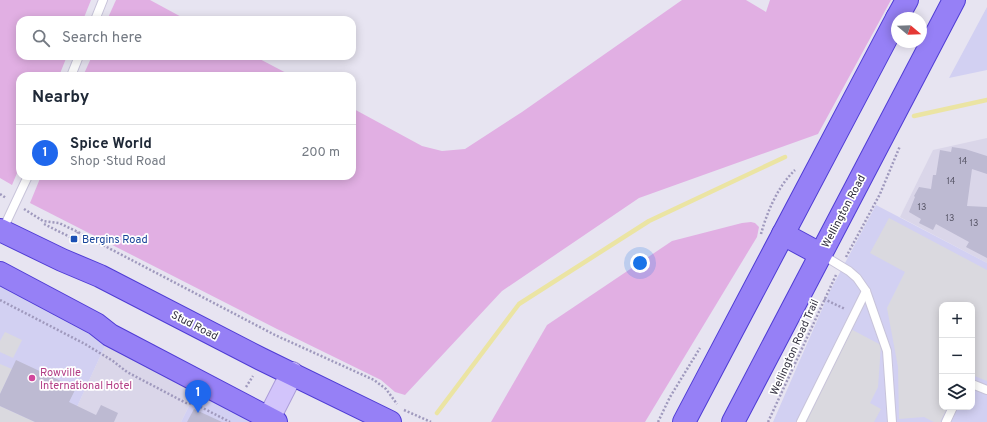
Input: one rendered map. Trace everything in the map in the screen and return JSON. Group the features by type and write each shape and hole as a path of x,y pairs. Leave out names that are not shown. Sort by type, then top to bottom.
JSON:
{"highway":[{"path":"900,12 907,0"},
{"name":"Wellington Road","path":"733,422 954,0"},
{"path":"684,422 891,29"},
{"name":"Stud Road","path":"1,231 100,276 292,373 397,412"},
{"path":"783,234 820,254"},
{"path":"0,273 96,324 110,335 239,401 270,421"},
{"path":"737,422 744,401"}],"main road":[{"path":"270,421 292,373"}],"lane":[{"path":"96,16 103,0"},
{"path":"73,72 77,60"},
{"path":"1,231 26,180"},
{"path":"820,254 849,270 866,291 887,351 892,422"},
{"path":"801,422 866,291"},
{"path":"975,385 987,390"},
{"path":"946,422 952,410"}],"path":[{"path":"760,236 766,218 776,197 791,174 797,168"},
{"path":"16,203 43,221 59,223 78,232 275,335 374,380 386,389 397,412 431,422"},
{"path":"44,224 74,239 78,232"},
{"name":"Wellington Road Trail","path":"768,422 834,278"},
{"path":"824,299 855,314"},
{"path":"0,300 85,344 138,378 186,403 194,404 229,422 275,335"},
{"path":"658,422 670,397 702,346"},
{"path":"138,378 140,373"}],"shaded area":[{"path":"0,0 91,0 85,16 16,16 16,60 65,60 61,72 16,72 16,176 12,185 0,178"},
{"path":"116,0 150,0 180,16 109,16"},
{"path":"682,0 746,0 766,12 770,0 891,0 818,134 639,198 502,291 405,395 395,392 381,380 277,329 30,203 39,180 356,180 356,110 422,146 442,151 465,149 522,112"},
{"path":"987,7 987,70 949,78"},
{"path":"90,60 262,60 284,72 85,72"},
{"path":"987,138 987,263 900,217 933,150"},
{"path":"876,205 987,263 987,422 773,422 830,291"},
{"path":"889,218 987,270 987,381 975,376 975,302 939,302 939,410 946,410 940,422 934,422 924,417 899,419 898,367 887,308 905,272 870,253"},
{"path":"751,222 755,223 759,227 757,237 645,422 491,422 547,325 672,241"},
{"path":"0,273 110,335 70,422 0,422"},
{"path":"845,326 881,345 878,387 870,403 881,409 874,422 798,422"},
{"path":"5,332 22,340 13,358 0,352 0,341"},
{"path":"110,335 201,382 181,422 70,422"},
{"path":"0,364 12,369 0,394"},
{"path":"201,382 276,422 181,422"},
{"path":"0,406 35,422 0,422"}],"building":[{"path":"952,147 965,149 987,156 987,174 972,169 967,206 987,207 987,258 966,247 969,242 936,224 933,230 919,223 921,219 909,212 915,197 914,196 919,187 931,189 933,175 936,175 940,150 951,152"},
{"name":"Rowville International Hotel","path":"16,360 76,388 69,402 96,415 101,405 118,413 114,422 35,422 0,406 0,394"},
{"path":"194,409 222,422 187,422"}],"waterway":[{"path":"914,116 987,100"},
{"path":"437,413 519,304 649,221 785,157"}],"place":[{"name":"Bergins Road","path":"74,239"},
{"name":"Rowville International Hotel","path":"32,378"},
{"name":"Spice World","path":"198,413"}]}
